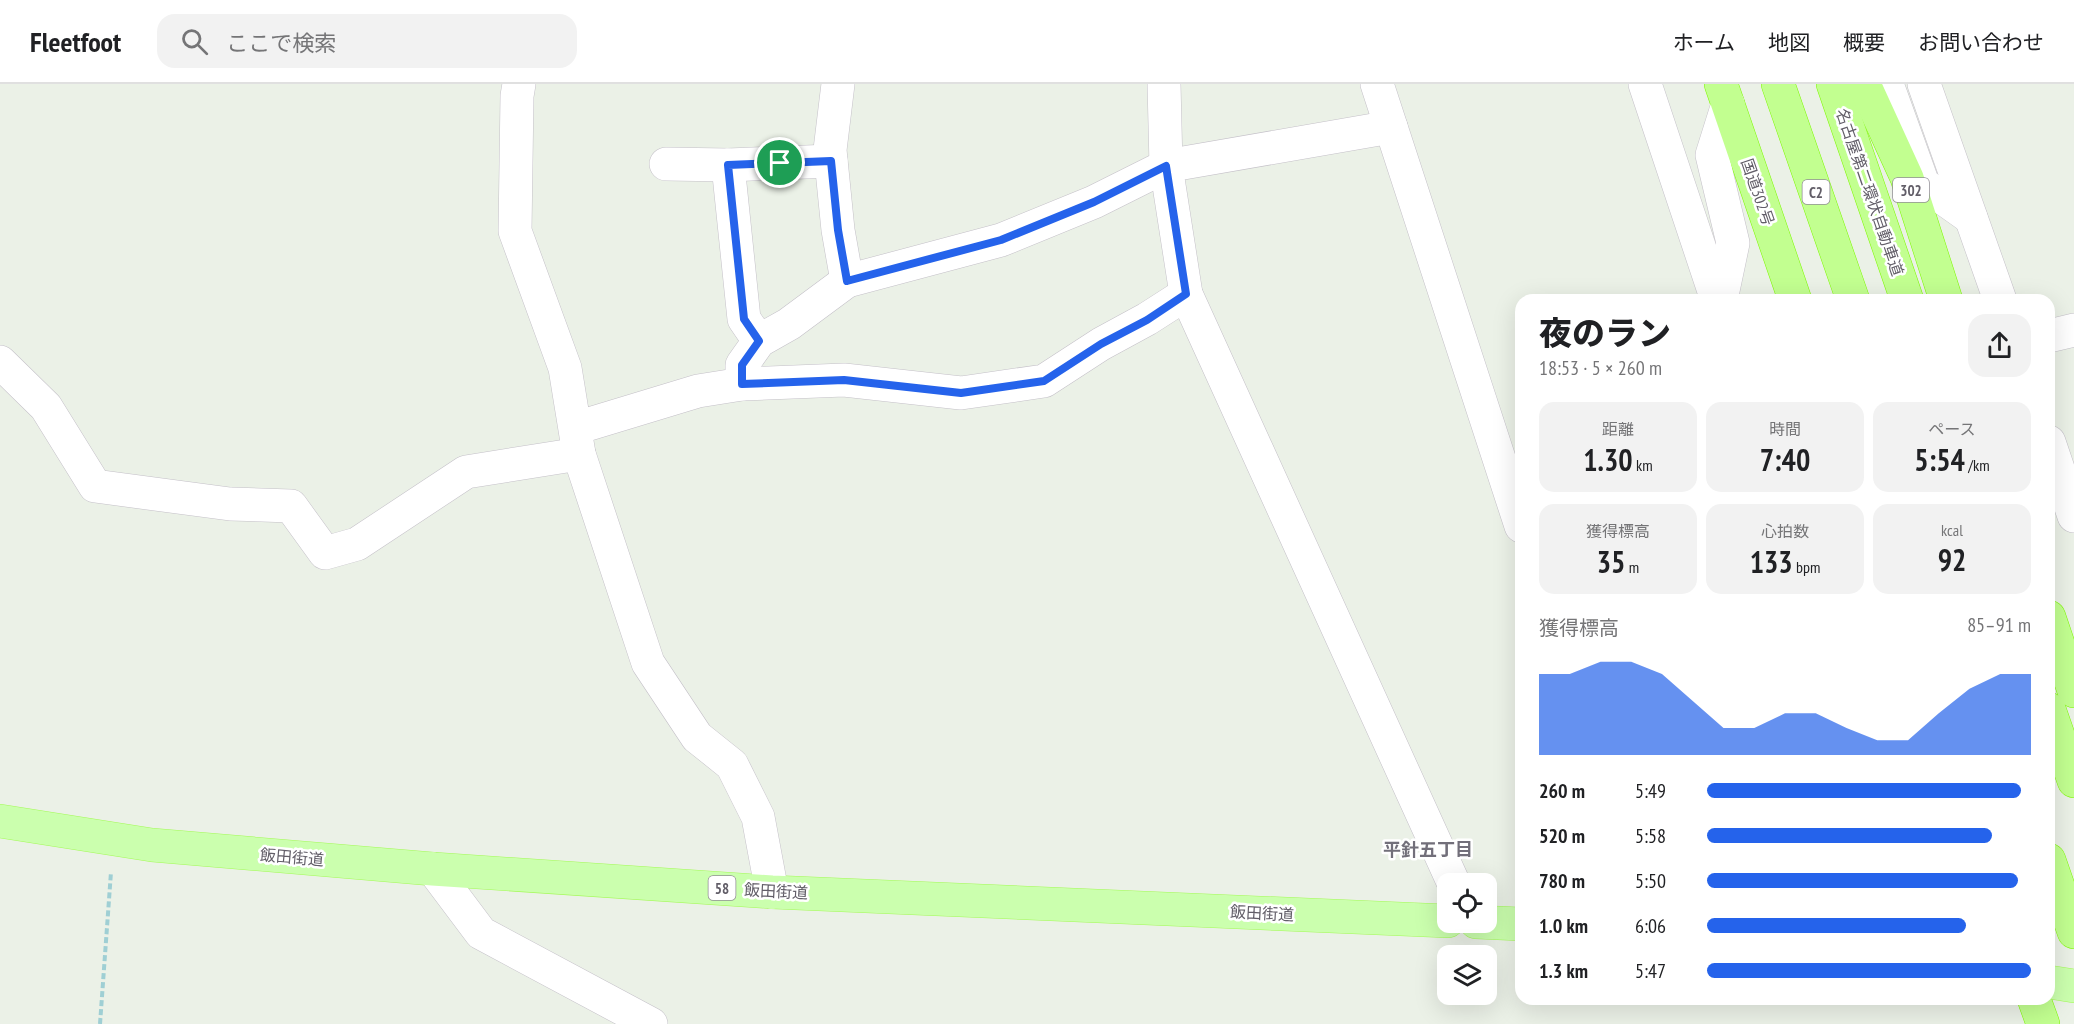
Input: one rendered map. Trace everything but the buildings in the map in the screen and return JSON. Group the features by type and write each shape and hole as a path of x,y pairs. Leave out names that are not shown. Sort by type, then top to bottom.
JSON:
{"highway":[{"name":"C2","path":"1778,84 1851,294"},
{"name":"名古屋第二環状自動車道","path":"1833,84 1905,294"},
{"name":"302","path":"1864,84 1907,178 1944,294"},
{"name":"国道302号","path":"1725,94 1793,294"},
{"path":"2055,635 2074,691"},
{"path":"2055,726 2074,781"},
{"path":"2055,877 2074,932"},
{"path":"2036,1005 2043,1024"}],"main road":[{"name":"飯田街道","path":"0,821 152,845 432,869 772,892 1437,921"},
{"path":"1497,923 1515,924"},
{"path":"2055,983 2074,986"}],"street":[{"path":"519,84 515,231 565,368 577,441 648,663 697,737 732,765 758,818 772,892"},
{"path":"838,84 830,150 838,230 847,281"},
{"path":"1164,84 1166,166 1186,294 1449,873"},
{"path":"1377,84 1515,508"},
{"path":"1645,84 1717,294"},
{"path":"1887,84 1923,184 1971,218"},
{"path":"1924,84 1998,294"},
{"path":"1720,294 1733,243 1712,155 1725,94"},
{"path":"742,384 742,365 759,341 789,324 847,281 1001,240 1094,202 1166,166 1391,127"},
{"path":"666,164 728,165 831,161"},
{"path":"728,165 744,319 759,341"},
{"path":"0,362 46,407 94,486 230,504 291,506 325,553 357,543 466,472 577,441 698,391 742,384 844,380 961,393 1044,381 1186,294"},
{"path":"2055,335 2074,330"},
{"path":"2055,473 2074,516"},
{"path":"432,869 481,933 651,1024"}],"path":[{"path":"100,1024 113,839"}],"district":[{"name":"平針五丁目","path":"1428,849"}],"route":[{"path":"831,161 838,230 847,281 1001,240 1094,202 1166,166 1186,294 1044,381 961,393 844,380 742,384 742,365 759,341 744,319 728,165 780,163 831,161"}]}
